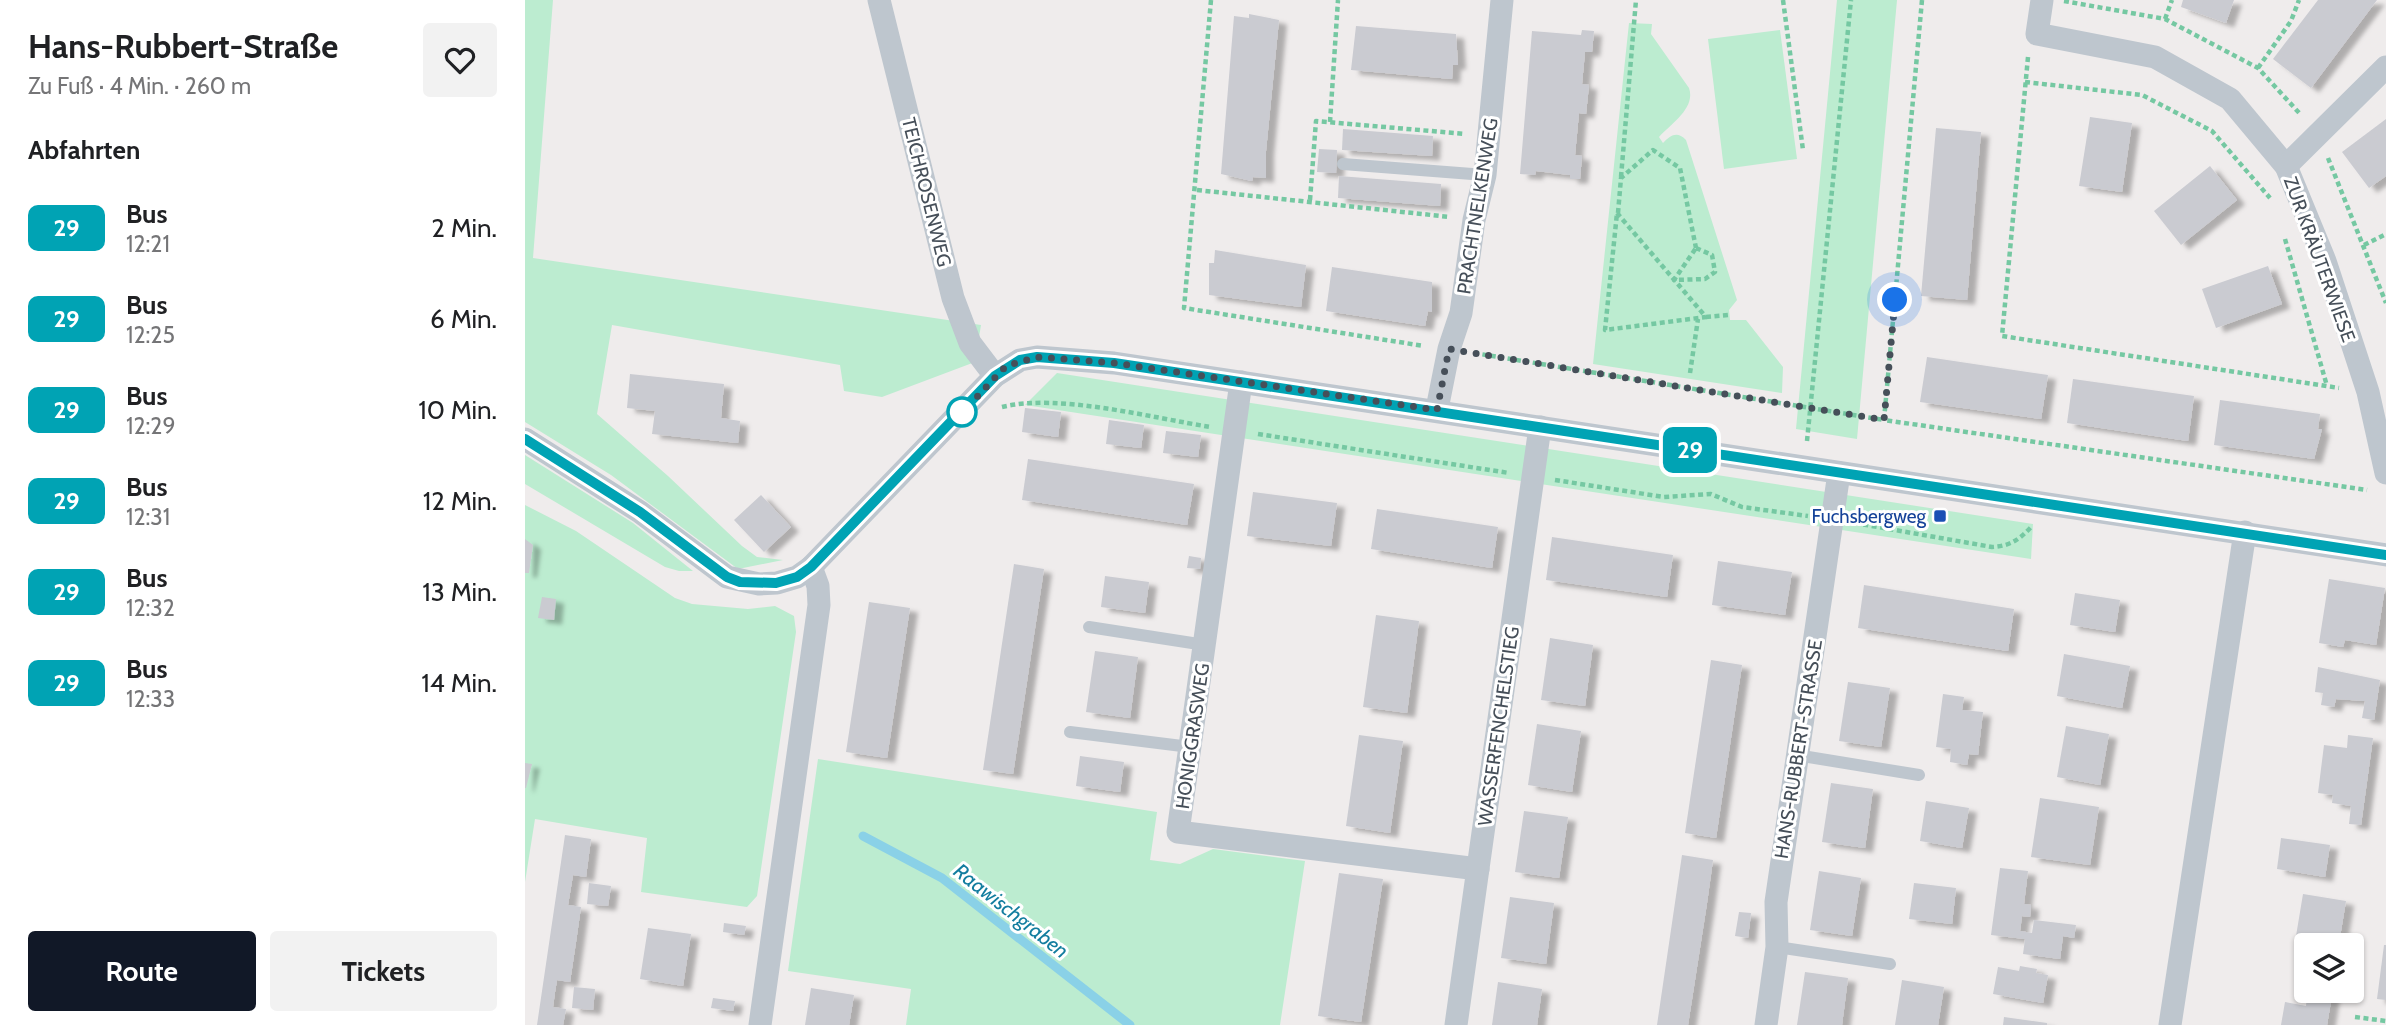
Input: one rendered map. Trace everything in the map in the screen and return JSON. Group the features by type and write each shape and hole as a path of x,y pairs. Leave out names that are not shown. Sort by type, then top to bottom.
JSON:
{"street":[{"name":"TEICHROSENWEG","path":"879,0 953,298 970,343 995,376"},
{"name":"PRACHTNELKENWEG","path":"1437,410 1449,349 1461,313 1474,220 1485,176 1502,0"},
{"path":"2037,34 2042,0"},
{"name":"ZUR KRÄUTERWIESE","path":"2037,34 2155,57 2231,99 2285,166 2377,389 2380,482"},
{"path":"2285,166 2386,67"},
{"path":"525,439 640,512 727,577 740,582 776,583 797,577 811,567 995,376 1020,360 1059,357 1437,410 1804,468 2245,532 2385,549"},
{"name":"HONIGGRASWEG","path":"1241,382 1178,832 1478,869"},
{"name":"WASSERFENCHELSTIEG","path":"1456,1025 1540,427"},
{"name":"HANS-RUBBERT-STRASSE","path":"1766,1025 1777,947 1776,902 1839,473"},
{"path":"2170,1025 2245,532"},
{"path":"760,1025 819,606 818,586 811,567"}],"lane":[{"path":"1343,164 1485,176"},
{"path":"1089,627 1205,645"},
{"path":"1070,732 1190,747"},
{"path":"1797,755 1919,775"},
{"path":"1777,947 1890,964"}],"path":[{"path":"1211,0 1184,308 1884,420 2380,482"},
{"path":"1329,122 1338,0"},
{"path":"1636,0 1605,330 1729,315"},
{"path":"1783,0 1803,150"},
{"path":"1804,468 1851,0"},
{"path":"1884,420 1922,0"},
{"path":"2165,19 2172,0"},
{"path":"2258,68 2291,21 2299,0"},
{"path":"2037,34 2027,60 2002,336 2327,386 2377,389"},
{"name":"ZUR KRÄUTERWIESE","path":"2025,82 2142,95 2212,131 2273,201"},
{"path":"1310,200 1317,121 1490,136"},
{"path":"1621,178 1653,150 1680,167 1696,248 1674,280"},
{"path":"1196,190 1310,200 1474,220"},
{"path":"1618,213 1706,317"},
{"path":"2364,245 2386,234"},
{"name":"ZUR KRÄUTERWIESE","path":"2285,237 2327,386"},
{"path":"1674,280 1705,279 1715,272 1712,255 1696,248"},
{"path":"1690,373 1697,319"},
{"path":"2355,1017 2386,1021"}],"green space":[{"path":"525,0 553,0 533,258 981,325 975,362 882,397 844,391 840,365 612,325 597,414 742,546 757,557 783,560 738,569 611,475 525,422"},
{"path":"1837,0 1897,0 1857,439 1796,429"},
{"path":"1629,23 1652,24 1651,34 1689,88 1686,109 1659,137 1663,143 1674,135 1686,140 1737,300 1729,310 1730,320 1746,320 1783,367 1782,393 1593,364"},
{"path":"1780,30 1797,159 1724,169 1708,39"},
{"path":"1057,373 2033,524 2031,559 1025,405"},
{"path":"525,455 633,523 693,571 665,567 525,484"},
{"path":"525,505 576,531 675,598 692,604 748,609 775,606 794,616 796,632 757,896 747,907 641,892 647,838 535,819 525,882"},
{"path":"818,759 1157,812 1150,860 1180,864 1213,849 1305,861 1280,1025 906,1025 911,989 788,971"}],"building":[{"path":"2183,0 2234,0 2226,23 2181,7"},
{"path":"2318,0 2377,0 2311,88 2273,59"},
{"path":"1249,14 1279,20 1266,151 1266,178 1253,177 1252,181 1221,174 1234,16 1249,18"},
{"path":"1356,26 1456,34 1458,65 1453,65 1452,79 1351,70"},
{"path":"1582,30 1594,31 1592,52 1585,52 1582,84 1589,85 1586,114 1579,113 1575,155 1582,156 1580,179 1570,179 1570,175 1536,171 1535,175 1520,174 1532,31 1581,35"},
{"path":"2090,117 2132,123 2122,192 2079,186"},
{"path":"2386,119 2386,176 2369,188 2342,152"},
{"path":"1936,128 1981,132 1967,300 1921,296"},
{"path":"1343,129 1433,136 1432,156 1342,150"},
{"path":"1319,149 1337,150 1336,173 1317,172"},
{"path":"2210,166 2237,200 2181,245 2154,211"},
{"path":"1339,176 1441,184 1440,206 1338,198"},
{"path":"1215,250 1306,265 1301,307 1209,295 1209,263 1214,263"},
{"path":"2268,266 2282,304 2216,328 2202,289"},
{"path":"1332,267 1432,282 1432,312 1428,311 1425,326 1326,311"},
{"path":"1927,357 2048,375 2041,419 1920,402"},
{"path":"630,374 724,384 721,418 740,421 738,443 652,434 655,411 627,408"},
{"path":"2073,379 2194,396 2188,441 2067,423"},
{"path":"2220,400 2320,414 2318,429 2322,429 2314,459 2214,445"},
{"path":"1025,408 1061,412 1058,437 1022,432"},
{"path":"1109,420 1144,425 1141,448 1106,444"},
{"path":"1166,431 1201,435 1198,457 1163,453"},
{"path":"1028,459 1194,484 1187,525 1022,500"},
{"path":"1253,492 1337,503 1331,546 1247,536"},
{"path":"761,495 791,527 764,552 734,520"},
{"path":"1377,509 1498,527 1492,568 1371,549"},
{"path":"1552,537 1673,555 1667,597 1546,580"},
{"path":"525,539 533,545 529,573 525,573"},
{"path":"1189,556 1201,558 1200,569 1187,568"},
{"path":"1718,561 1792,572 1785,615 1712,605"},
{"path":"1014,564 1044,569 1013,774 983,770"},
{"path":"1105,576 1149,582 1145,613 1101,607"},
{"path":"2329,579 2385,588 2376,645 2345,640 2343,647 2319,643"},
{"path":"1864,585 2014,609 2008,651 1858,628"},
{"path":"2075,593 2120,600 2115,632 2070,625"},
{"path":"542,597 556,599 554,620 538,618"},
{"path":"869,602 910,608 887,758 846,752"},
{"path":"1376,615 1419,621 1407,713 1363,707"},
{"path":"1550,638 1593,645 1585,706 1541,700"},
{"path":"1095,651 1138,657 1130,718 1086,712"},
{"path":"2064,654 2130,666 2122,708 2057,696"},
{"path":"1711,660 1742,665 1716,838 1685,833"},
{"path":"2318,667 2380,680 2374,720 2362,718 2365,701 2336,699 2334,707 2321,705 2323,693 2315,692"},
{"path":"1848,682 1890,688 1881,747 1839,741"},
{"path":"1943,694 1964,697 1962,710 1983,712 1978,755 1969,754 1967,765 1950,762 1951,749 1936,747"},
{"path":"1537,724 1581,731 1572,792 1528,785"},
{"path":"2066,726 2109,734 2100,785 2057,777"},
{"path":"1359,735 1403,741 1390,833 1346,826"},
{"path":"2348,735 2373,738 2361,825 2349,824 2351,806 2332,803 2333,795 2318,793 2324,745 2347,748"},
{"path":"1080,756 1124,762 1120,792 1076,786"},
{"path":"525,763 532,764 526,788 525,788"},
{"path":"1831,783 1873,789 1865,848 1822,842"},
{"path":"2040,798 2099,807 2090,865 2031,857"},
{"path":"1926,801 1969,808 1962,848 1920,841"},
{"path":"1524,811 1568,817 1559,878 1515,872"},
{"path":"565,835 591,839 586,877 573,875 568,905 581,907 570,982 557,980 555,992 553,1007 566,1009 563,1025 537,1025"},
{"path":"2281,838 2330,845 2325,877 2277,869"},
{"path":"1682,855 1713,860 1707,903 1688,1025 1657,1025"},
{"path":"2000,868 2028,871 2024,904 2031,905 2030,917 2022,916 2020,931 2032,933 2034,920 2076,925 2074,938 2063,936 2060,959 2023,954 2025,939 1991,935"},
{"path":"1819,871 1861,878 1852,936 1810,930"},
{"path":"1339,873 1383,879 1361,1022 1318,1016"},
{"path":"589,883 611,886 608,906 587,904"},
{"path":"1914,883 1956,888 1952,924 1909,919"},
{"path":"2303,894 2346,901 2341,933 2296,933"},
{"path":"1510,897 1554,903 1546,964 1501,958"},
{"path":"1739,912 1751,913 1748,938 1735,936"},
{"path":"724,923 746,926 744,935 723,932"},
{"path":"648,928 691,934 683,986 640,979"},
{"path":"2386,945 2386,1000 2377,999"},
{"path":"2020,966 2037,969 2036,973 2048,975 2043,1003 1993,994 1998,967 2019,971"},
{"path":"1805,972 1848,978 1842,1025 1797,1025"},
{"path":"1902,980 1944,987 1938,1025 1895,1025"},
{"path":"1498,982 1542,989 1537,1025 1492,1025"},
{"path":"574,987 595,989 593,1010 572,1008"},
{"path":"811,988 854,995 849,1025 805,1025"},
{"path":"713,998 735,1001 733,1011 711,1008"},
{"path":"2285,1002 2306,1006 2306,1003 2331,1003 2327,1025 2281,1025"},
{"path":"2004,1017 2047,1023 2047,1025 2003,1025"}],"waterway":[{"name":"Raawischgraben","path":"863,836 942,878 1130,1025"}],"bus line":[{"name":"29","path":"525,439 640,512 712,568 740,582 759,584 797,577 811,567 995,376 1006,366 1037,357 1114,363 1437,410 2386,555"}],"place":[{"name":"Fuchsbergweg","path":"1940,516"}],"route":[{"path":"962,412 957,418 1006,366 1037,357 1114,363 1437,410 1449,349 1884,420 1895,300"}]}
